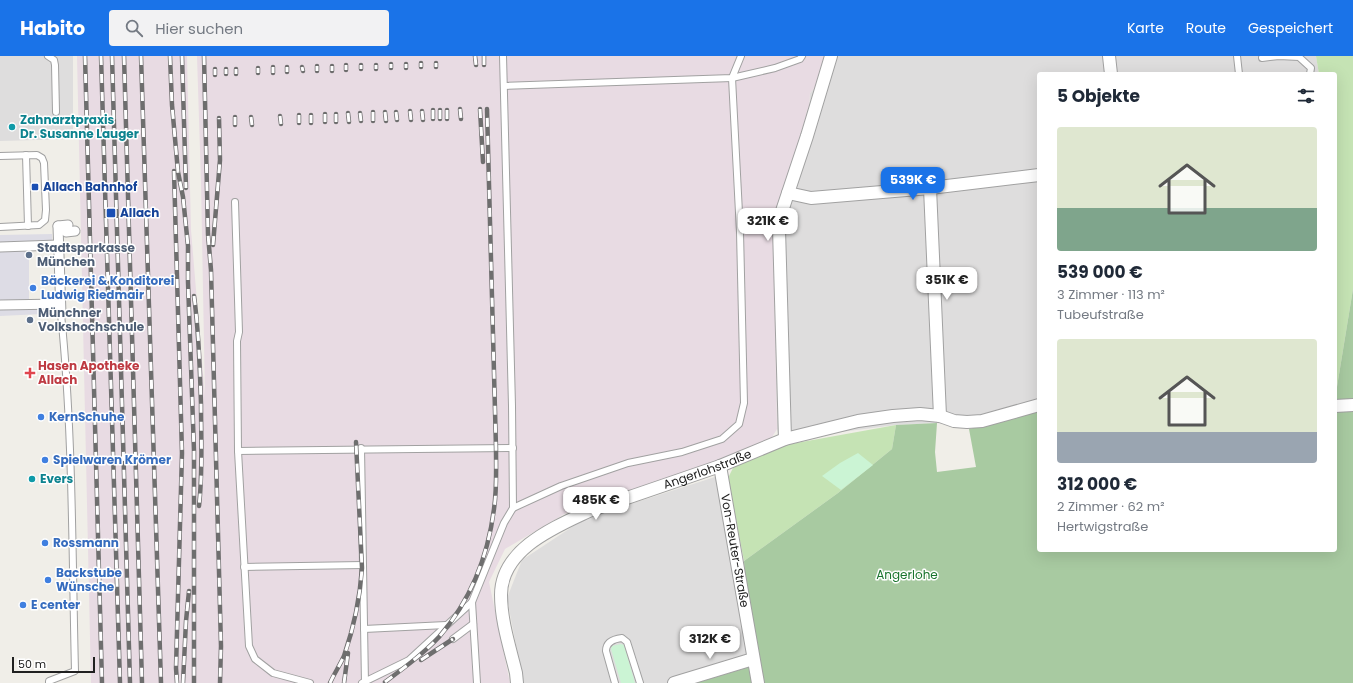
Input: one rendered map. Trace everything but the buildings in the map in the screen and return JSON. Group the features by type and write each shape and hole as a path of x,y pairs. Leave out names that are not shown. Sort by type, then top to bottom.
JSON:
{"street":[{"path":"785,439 779,229 782,211 805,143 831,56"},
{"path":"1109,56 1111,72"},
{"path":"788,193 811,198 930,188 1034,176"},
{"path":"930,188 940,416"},
{"path":"58,226 68,225"},
{"path":"58,226 66,232 75,231"},
{"path":"58,226 61,314"},
{"path":"0,247 58,246"},
{"path":"0,305 60,304"},
{"path":"1337,406 1353,405"},
{"name":"Angerlohstraße","path":"517,683 502,610 501,593 504,578 512,561 532,541 572,519 589,511 720,466 785,439 858,421 920,414 940,416 954,421 982,421 1037,406"},
{"name":"Von-Reuter-Straße","path":"720,466 758,683"},
{"path":"674,683 753,659"}],"lane":[{"path":"48,56 54,60 55,65 56,112"},
{"path":"477,683 472,602 504,523 513,508 513,448 503,56"},
{"path":"513,508 561,486 628,463 682,452 722,439 739,424 744,403 740,232 732,78 741,56"},
{"path":"504,86 732,78 775,68 800,59 802,56"},
{"path":"1237,56 1239,72"},
{"path":"1262,58 1279,56 1299,57 1311,68 1310,72"},
{"path":"26,155 28,226"},
{"path":"0,156 37,155 44,160 46,210 45,220 43,224 39,226 0,227"},
{"path":"235,202 239,332 237,341 238,451 249,646 255,659 273,673 310,683"},
{"path":"49,683 49,681 75,671 69,437 66,362 61,314"},
{"path":"238,451 361,448 513,448"},
{"path":"361,448 364,683 410,660 472,602"},
{"path":"244,567 363,565"},
{"path":"453,638 473,624"},
{"path":"364,630 446,625"},
{"path":"615,683 606,652 606,647 611,641 622,638 627,642 640,683"}],"shaded area":[{"path":"0,56 73,56 73,139 0,141"},
{"path":"77,56 187,56 191,230 205,397 197,56 824,56 816,86 810,93 809,110 807,110 773,222 777,429 769,442 566,513 505,549 489,582 510,683 91,683"},
{"path":"824,56 1316,56 1319,72 1037,72 1037,410 1006,420 969,428 937,423 896,425 817,435 780,444 777,429 773,222 807,110 809,109 810,93 816,86"},
{"path":"52,234 53,249 29,250 29,300 63,300 63,313 0,316 0,235"},
{"path":"718,476 749,667 696,683 523,683 507,598 522,560 584,519"}],"green space":[{"path":"1316,56 1353,56 1353,289 1337,387 1337,72 1319,72"},
{"name":"Angerlohe","path":"1353,289 1353,683 696,683 749,667 744,561 838,493 892,449 896,425 937,423 935,452 937,472 976,467 969,429 1006,420 1037,410 1037,552 1337,552 1337,387"},
{"path":"896,425 892,449 838,493 744,561 728,478 733,468 774,447"},
{"path":"858,453 873,465 841,490 822,476 840,463"},
{"path":"621,644 624,645 635,683 621,683 611,649 612,646"}],"railway":[{"path":"85,56 102,683"},
{"path":"101,56 120,683"},
{"path":"112,56 130,683"},
{"path":"124,56 142,683"},
{"path":"141,56 161,683"},
{"path":"170,56 172,105 178,172 183,197 188,246 194,451 194,683"},
{"path":"182,56 186,188"},
{"path":"204,56 221,646 220,683"},
{"path":"475,56 476,65"},
{"path":"484,56 484,65"},
{"path":"346,65 346,70"},
{"path":"317,66 317,71"},
{"path":"332,66 332,71"},
{"path":"273,67 273,73"},
{"path":"287,67 287,72"},
{"path":"302,67 303,71"},
{"path":"258,68 258,73"},
{"path":"215,69 215,75"},
{"path":"226,69 226,74"},
{"path":"236,69 236,74"},
{"path":"460,109 461,119"},
{"path":"480,109 483,162"},
{"path":"385,682 426,649 439,637 450,623 460,608 476,577 491,527 496,494 496,448 487,109"},
{"path":"433,110 433,119"},
{"path":"440,110 440,119"},
{"path":"447,110 447,119"},
{"path":"410,111 411,120"},
{"path":"422,111 423,120"},
{"path":"373,112 373,121"},
{"path":"385,112 386,121"},
{"path":"396,112 397,120"},
{"path":"348,113 349,122"},
{"path":"360,113 361,121"},
{"path":"325,114 325,122"},
{"path":"336,114 336,122"},
{"path":"299,115 299,123"},
{"path":"311,115 311,123"},
{"path":"280,116 281,124"},
{"path":"235,117 235,125"},
{"path":"251,117 252,125"},
{"path":"213,245 220,160 219,118"},
{"path":"174,171 182,453 176,668 177,683"},
{"path":"194,296 200,364 201,404 201,467 199,506"},
{"path":"330,683 348,645 360,590 362,568 356,442"},
{"path":"183,683 189,591"},
{"path":"421,660 453,639"},
{"path":"344,683 348,653"}],"place":[{"name":"Zahnarztpraxis Dr. Susanne Lauger","path":"12,127"},
{"name":"Allach Bahnhof","path":"35,187"},
{"name":"Allach","path":"111,213"},
{"name":"Stadtsparkasse München","path":"29,255"},
{"name":"Bäckerei & Konditorei Ludwig Riedmair","path":"33,288"},
{"name":"Münchner Volkshochschule","path":"30,320"},
{"name":"Hasen Apotheke Allach","path":"30,373"},
{"name":"KernSchuhe","path":"41,417"},
{"name":"Spielwaren Krömer","path":"45,460"},
{"name":"Evers","path":"32,479"},
{"name":"Rossmann","path":"45,543"},
{"name":"Backstube Wünsche","path":"48,580"},
{"name":"E center","path":"23,605"}]}
